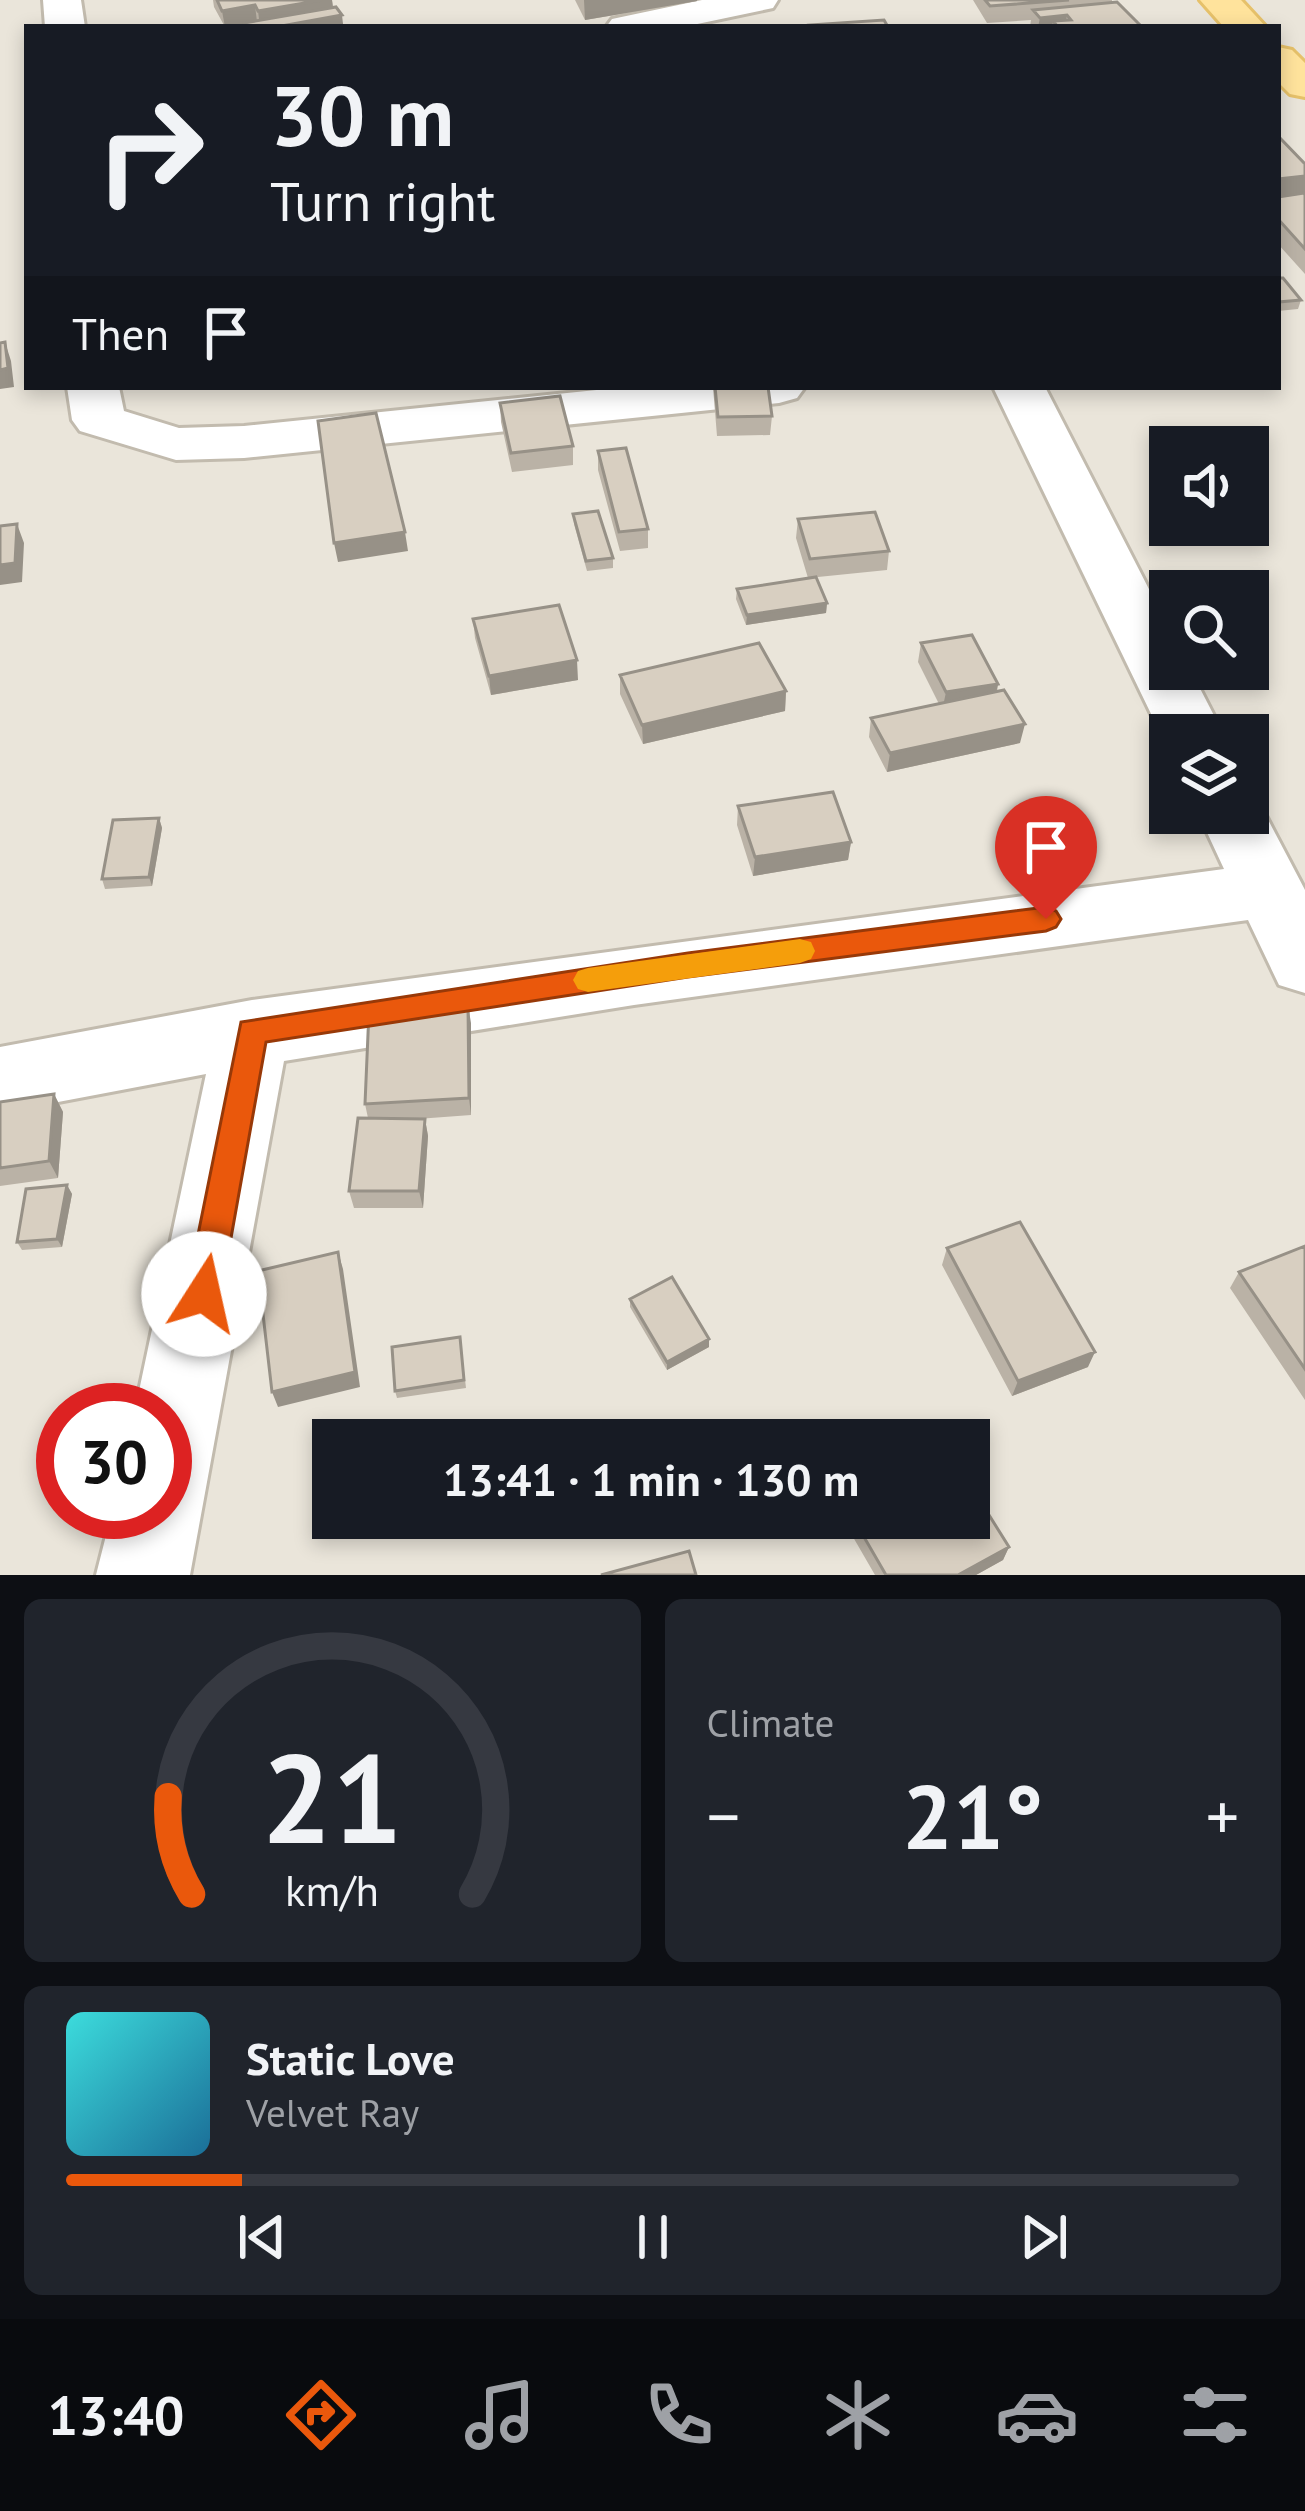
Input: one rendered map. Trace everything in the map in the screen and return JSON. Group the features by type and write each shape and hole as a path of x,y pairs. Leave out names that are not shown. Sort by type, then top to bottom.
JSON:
{"main road":[{"path":"1219,0 1243,24"},
{"path":"1281,62 1305,85"}],"street":[{"path":"640,24 759,0"},
{"path":"744,1 764,24"},
{"path":"93,390 99,420 176,444 244,442 750,390"},
{"path":"1020,390 1182,714"},
{"path":"1242,834 1305,964"},
{"path":"0,1080 252,1031 688,965 1270,890"},
{"path":"184,1383 252,1031"},
{"path":"143,1575 152,1539"}],"shaded area":[{"path":"0,0 1305,0 1305,1575 0,1575"}],"building":[{"path":"217,0 322,0 258,11 255,5 222,11"},
{"path":"985,0 1069,0 990,6"},
{"path":"1117,2 1139,24 1056,24 1053,21 1071,20 1067,15 1040,18 1033,10"},
{"path":"336,7 342,15 292,24 244,23"},
{"path":"884,20 886,24 824,24"},
{"path":"1281,139 1305,164 1305,176 1281,179"},
{"path":"1305,195 1305,249 1281,222 1281,197"},
{"path":"1281,278 1283,278 1301,300 1281,302"},
{"path":"5,342 8,368 0,370 0,343"},
{"path":"715,390 768,390 772,416 718,417"},
{"path":"560,396 573,446 511,453 500,403"},
{"path":"376,413 405,532 334,543 318,421"},
{"path":"626,448 648,529 619,532 598,451"},
{"path":"598,511 613,558 586,561 573,514"},
{"path":"875,512 889,551 810,559 798,519"},
{"path":"17,524 15,563 0,565 0,526"},
{"path":"816,577 827,603 747,615 737,589"},
{"path":"559,605 577,660 489,676 473,619"},
{"path":"972,635 998,684 946,692 921,643"},
{"path":"759,643 786,691 642,725 620,675"},
{"path":"1004,690 1025,724 890,753 871,718"},
{"path":"833,792 851,842 755,857 738,806"},
{"path":"159,818 149,877 102,879 113,820"},
{"path":"468,1005 469,1098 365,1104 369,1011"},
{"path":"54,1094 49,1161 0,1168 0,1102"},
{"path":"358,1118 425,1119 419,1191 349,1191"},
{"path":"67,1185 57,1239 17,1242 26,1189"},
{"path":"1020,1222 1095,1352 1018,1381 947,1248"},
{"path":"1305,1246 1305,1369 1239,1272"},
{"path":"338,1252 355,1372 272,1392 258,1271"},
{"path":"672,1277 709,1339 667,1362 630,1299"},
{"path":"460,1337 464,1380 395,1391 392,1347"},
{"path":"990,1517 1009,1547 958,1575 886,1575 865,1539 990,1539"},
{"path":"689,1551 696,1575 601,1575"}],"slow traffic":[{"path":"588,980 800,951"}],"route":[{"path":"204,1294 252,1031 688,965 1046,919"}]}
